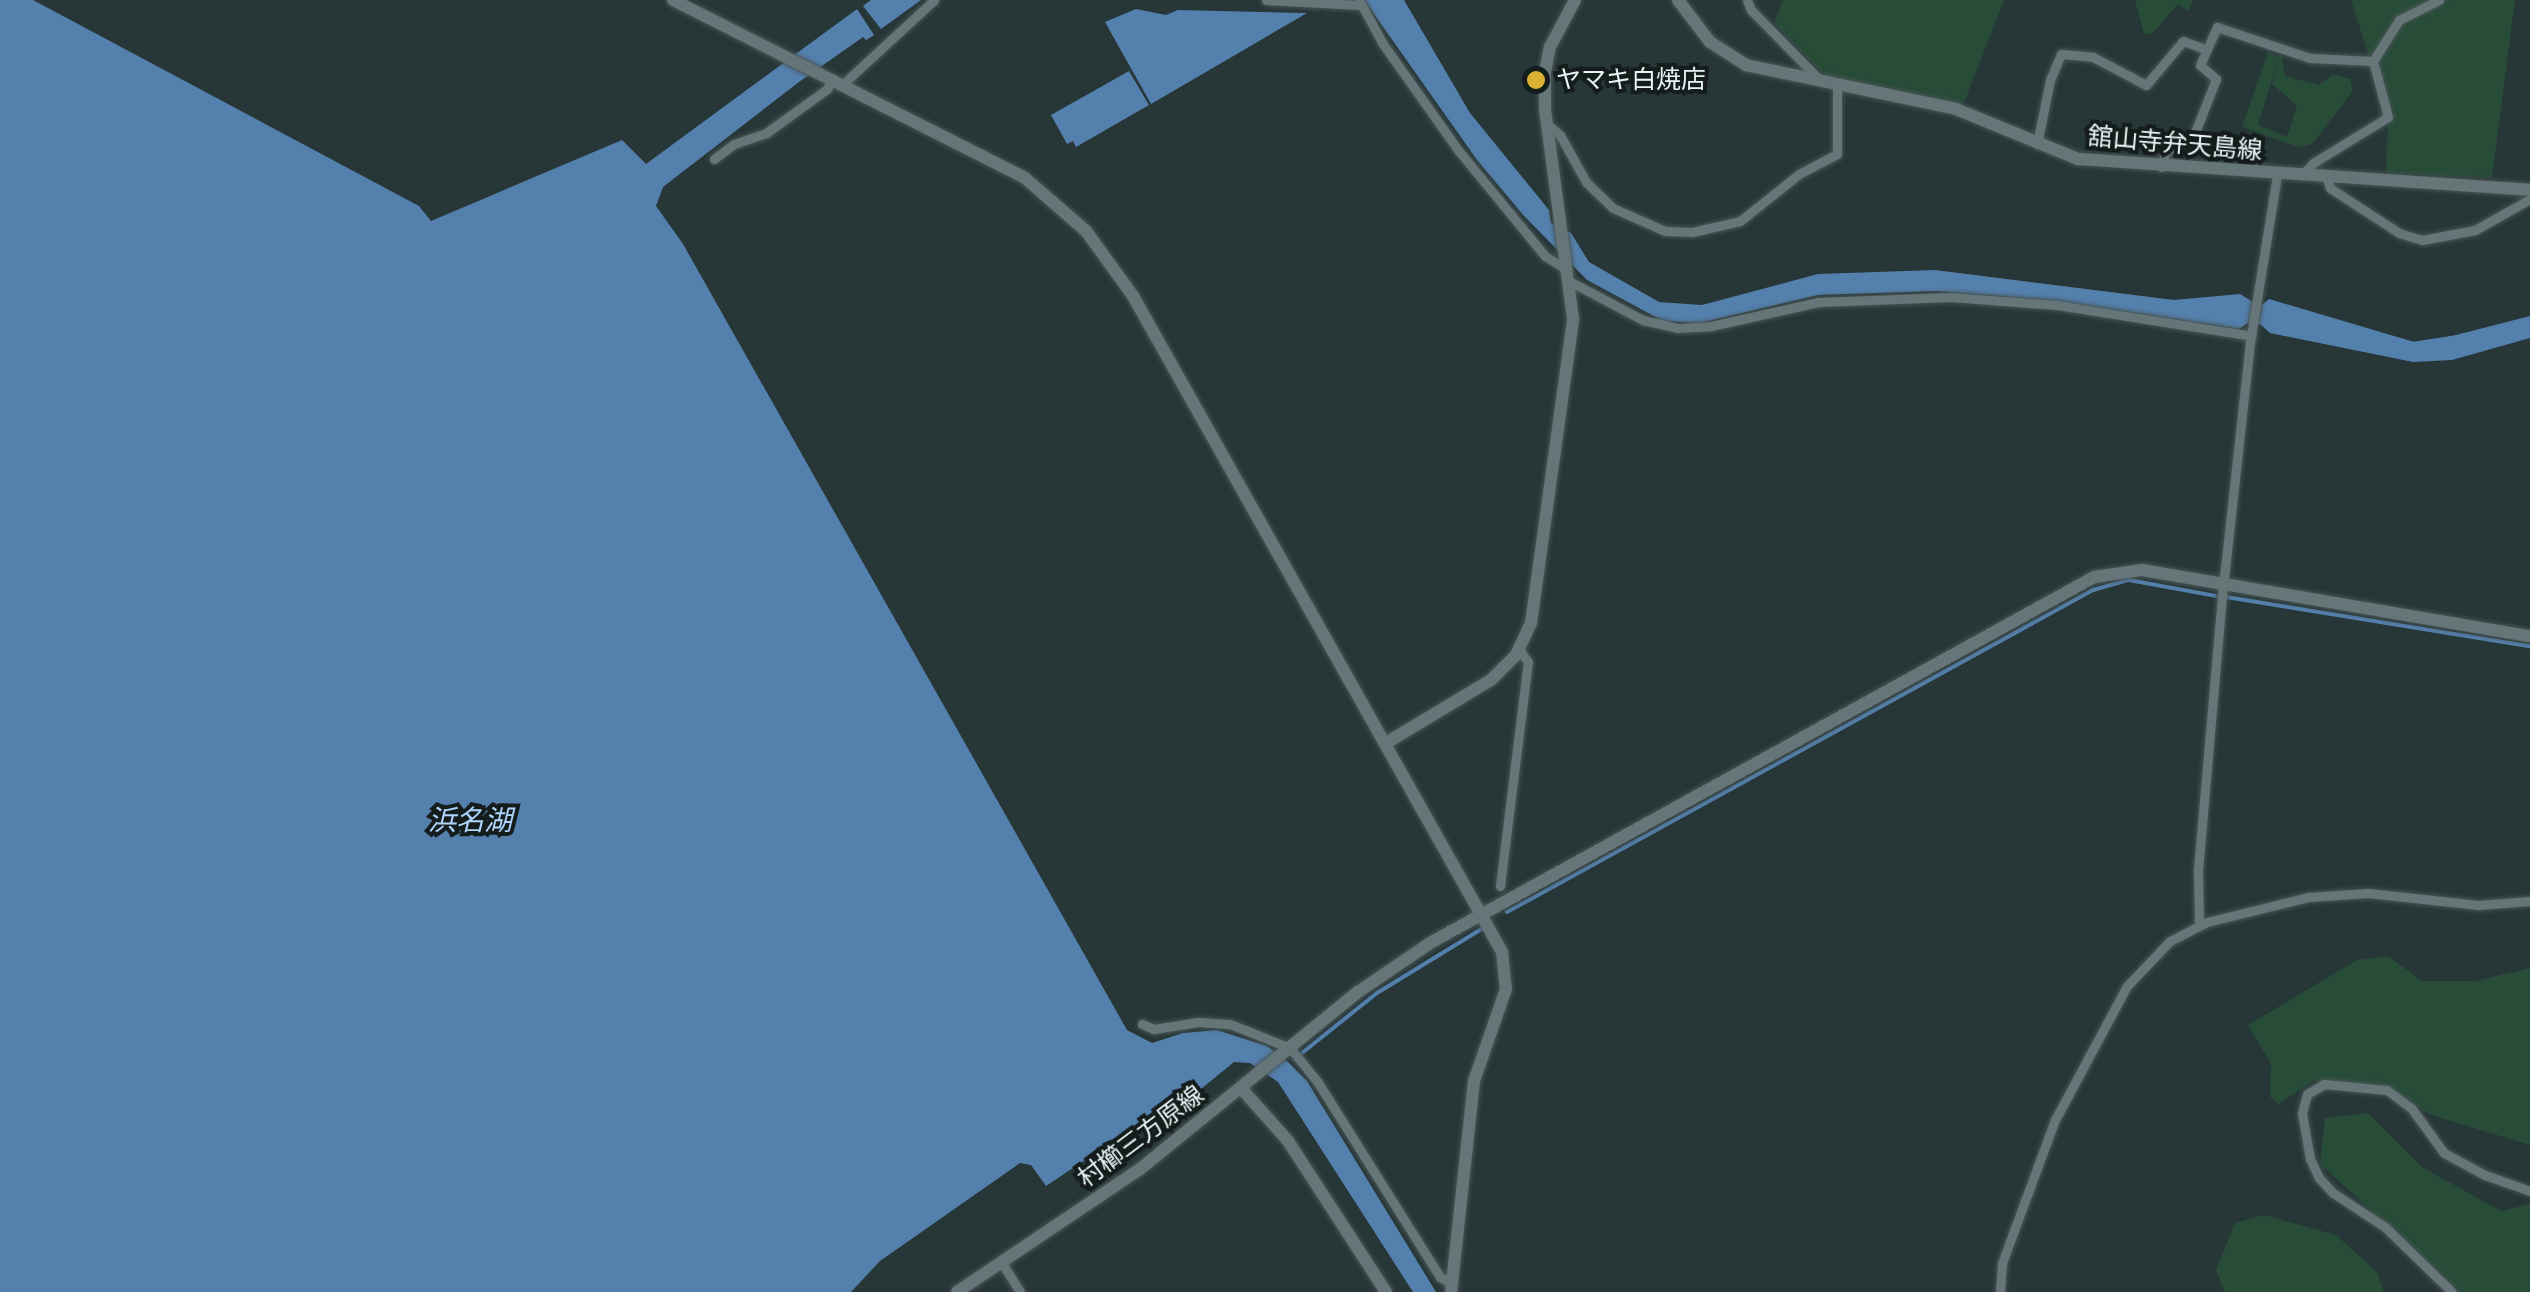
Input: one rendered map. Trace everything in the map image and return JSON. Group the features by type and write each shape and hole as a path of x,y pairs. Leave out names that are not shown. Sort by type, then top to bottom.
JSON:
{"street":[{"path":"673,0 1012,169 1063,208 1096,243 1141,310 1502,952 1506,989 1474,1081 1451,1288"},
{"path":"714,159 734,144 766,133 827,89 834,79 934,0"},
{"path":"1266,0 1359,2 1458,150 1545,256 1643,320 1676,328 1700,328 1826,300 1951,297 2057,305 2252,336"},
{"path":"1386,743 1491,680 1518,650 1531,623 1572,330 1568,271 1547,124 1547,59 1575,0"},
{"name":"舘山寺弁天島線","path":"1678,0 1704,35 1730,58 1754,68 1956,109 2078,159 2276,176 2530,190"},
{"path":"1748,0 1751,10 1795,50 1821,82"},
{"path":"2300,177 2313,162 2388,117 2373,60 2399,20 2438,0"},
{"path":"2161,166 2166,151 2192,140 2216,79 2200,65 2217,27 2310,58 2373,60"},
{"path":"2037,144 2050,80 2061,54 2092,57 2146,85 2183,40 2205,49"},
{"path":"1547,124 1556,130 1590,186 1614,208 1665,231 1692,232 1740,221 1799,174 1837,154 1837,86"},
{"path":"2198,925 2198,870 2224,586 2252,336 2276,176"},
{"path":"2327,179 2330,188 2399,234 2422,240 2475,230 2530,199"},
{"path":"1242,1088 1381,975 1483,914 2094,577 2142,570 2530,636"},
{"path":"1500,886 1528,662 1518,650"},
{"path":"2000,1292 2002,1264 2046,1139 2109,1018 2146,961 2198,925 2298,899 2358,893 2478,905 2530,900"},
{"path":"1142,1024 1160,1029 1198,1022 1230,1024 1287,1050 1317,1081 1440,1277 1451,1288"},
{"path":"2452,1292 2385,1227 2333,1193 2319,1178 2310,1159 2302,1114 2307,1094 2324,1084 2387,1090 2406,1103 2444,1153 2485,1175 2530,1190"},
{"name":"村櫛三方原線","path":"956,1292 1140,1169 1242,1088 1282,1132 1386,1292"},
{"path":"1002,1262 1020,1292"}],"green space":[{"path":"1783,0 2004,0 1964,103 1824,75 1774,23"},
{"path":"2135,0 2193,0 2188,11 2178,4 2152,34 2144,34"},
{"path":"2351,0 2515,0 2492,178 2386,173 2388,117"},
{"path":"2268,52 2279,57 2281,52 2285,76 2319,85 2333,74 2350,79 2353,91 2312,144 2298,147 2242,127","holes":["2278,61 2272,84 2297,106 2287,137 2258,125"]},
{"path":"2388,956 2422,981 2476,981 2530,968 2530,1145 2431,1115 2386,1087 2313,1081 2279,1104 2270,1097 2271,1064 2248,1025 2357,960"},
{"path":"2368,1113 2422,1167 2501,1211 2530,1204 2530,1292 2460,1292 2320,1164 2325,1118"},
{"path":"2264,1215 2336,1235 2377,1272 2384,1292 2225,1292 2216,1270 2235,1223"}],"water":[{"name":"浜名湖","path":"0,0 33,0 419,206 431,221 622,140 646,164 857,9 874,35 866,40 863,37 799,82 663,187 656,206 683,244 1127,1030 1152,1043 1183,1033 1217,1030 1267,1046 1288,1062 1307,1081 1436,1292 1413,1292 1278,1082 1250,1063 1234,1062 1162,1121 1151,1116 1046,1186 1031,1165 1020,1163 880,1261 851,1292 0,1292"},
{"path":"871,0 921,0 881,29 863,6"},
{"path":"1364,0 1404,0 1470,113 1549,210 1551,223 1571,233 1589,262 1659,302 1702,305 1818,274 1935,270 2174,300 2240,294 2253,302 2263,304 2269,299 2421,344 2530,316 2530,338 2452,360 2413,362 2270,333 2260,324 2248,323 2239,329 2057,301 1936,291 1818,295 1700,323 1663,321 1587,280 1524,216 1477,160"},
{"path":"1136,9 1166,15 1178,10 1307,13 1151,104 1105,22"},
{"path":"1129,71 1149,105 1076,147 1073,141 1067,144 1051,115"}],"waterway":[{"path":"2412,344 2457,337"},
{"path":"1507,912 2093,590 2129,580 2216,596"},
{"path":"2226,597 2530,646"},
{"path":"1302,1053 1377,993 1483,928"}],"place":[{"name":"ヤマキ白焼店","path":"1536,80"}]}
